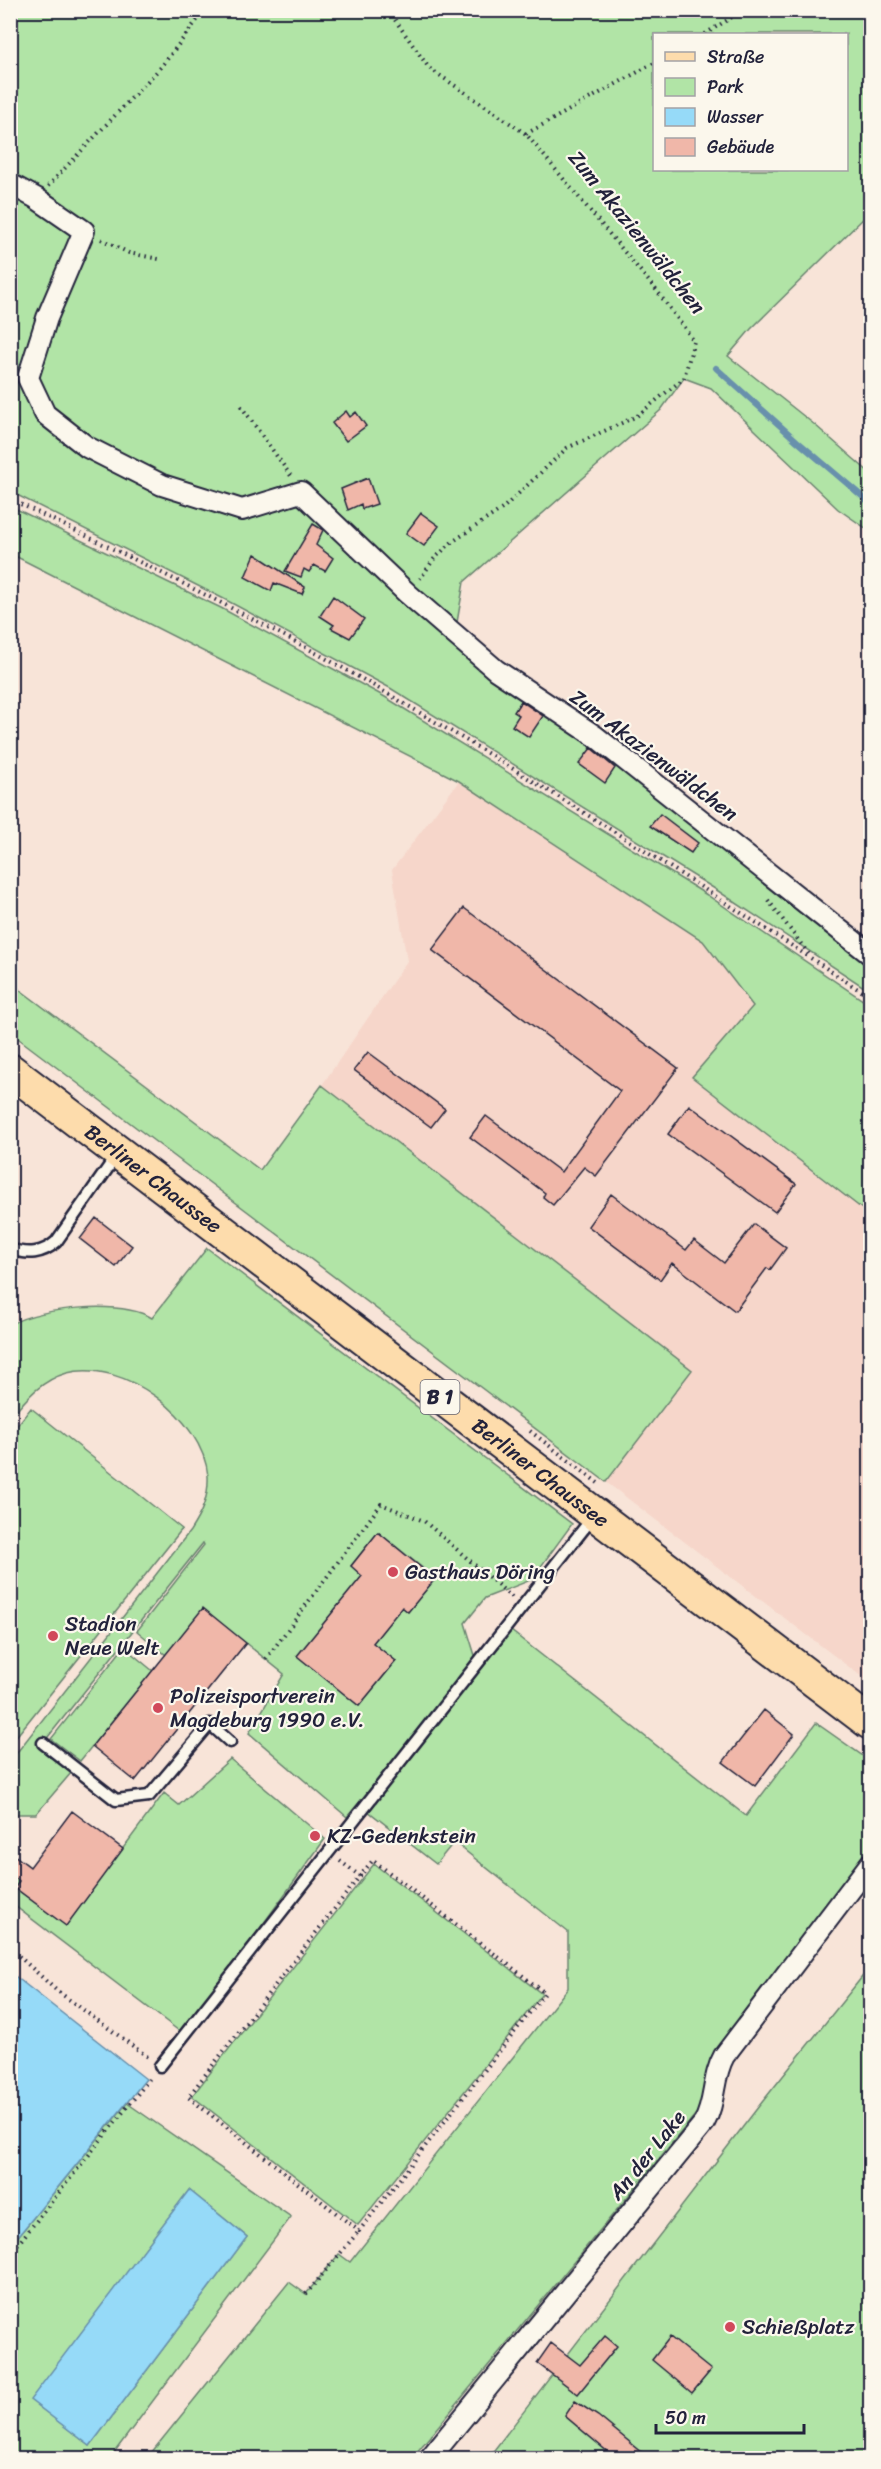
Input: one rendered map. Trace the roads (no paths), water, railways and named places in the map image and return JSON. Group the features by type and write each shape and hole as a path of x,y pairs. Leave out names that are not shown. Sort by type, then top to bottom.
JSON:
{"main road":[{"name":"Berliner Chaussee","path":"10,1070 870,1723"}],"street":[{"name":"Zum Akazienwäldchen","path":"10,184 36,198 84,231 46,318 27,378 45,414 87,447 162,485 242,510 302,492 408,594 496,669 595,736 870,954"},
{"name":"An der Lake","path":"430,2458 704,2123 712,2102 716,2073 724,2056 870,1864"}],"lane":[{"path":"10,1249 36,1253 56,1242 119,1152"},
{"path":"160,2066 595,1514"},
{"path":"44,1743 116,1800 148,1797 210,1724 230,1742"}],"water":[{"path":"11,1973 146,2079 11,2245"},
{"path":"189,2190 247,2237 90,2446 30,2400"}],"waterway":[{"path":"716,368 870,503"}],"place":[{"name":"Gasthaus Döring","path":"393,1572"},
{"name":"Stadion Neue Welt","path":"53,1636"},
{"name":"Polizeisportverein Magdeburg 1990 e.V.","path":"158,1708"},
{"name":"KZ-Gedenkstein","path":"315,1836"},
{"name":"Schießplatz","path":"730,2327"}]}
